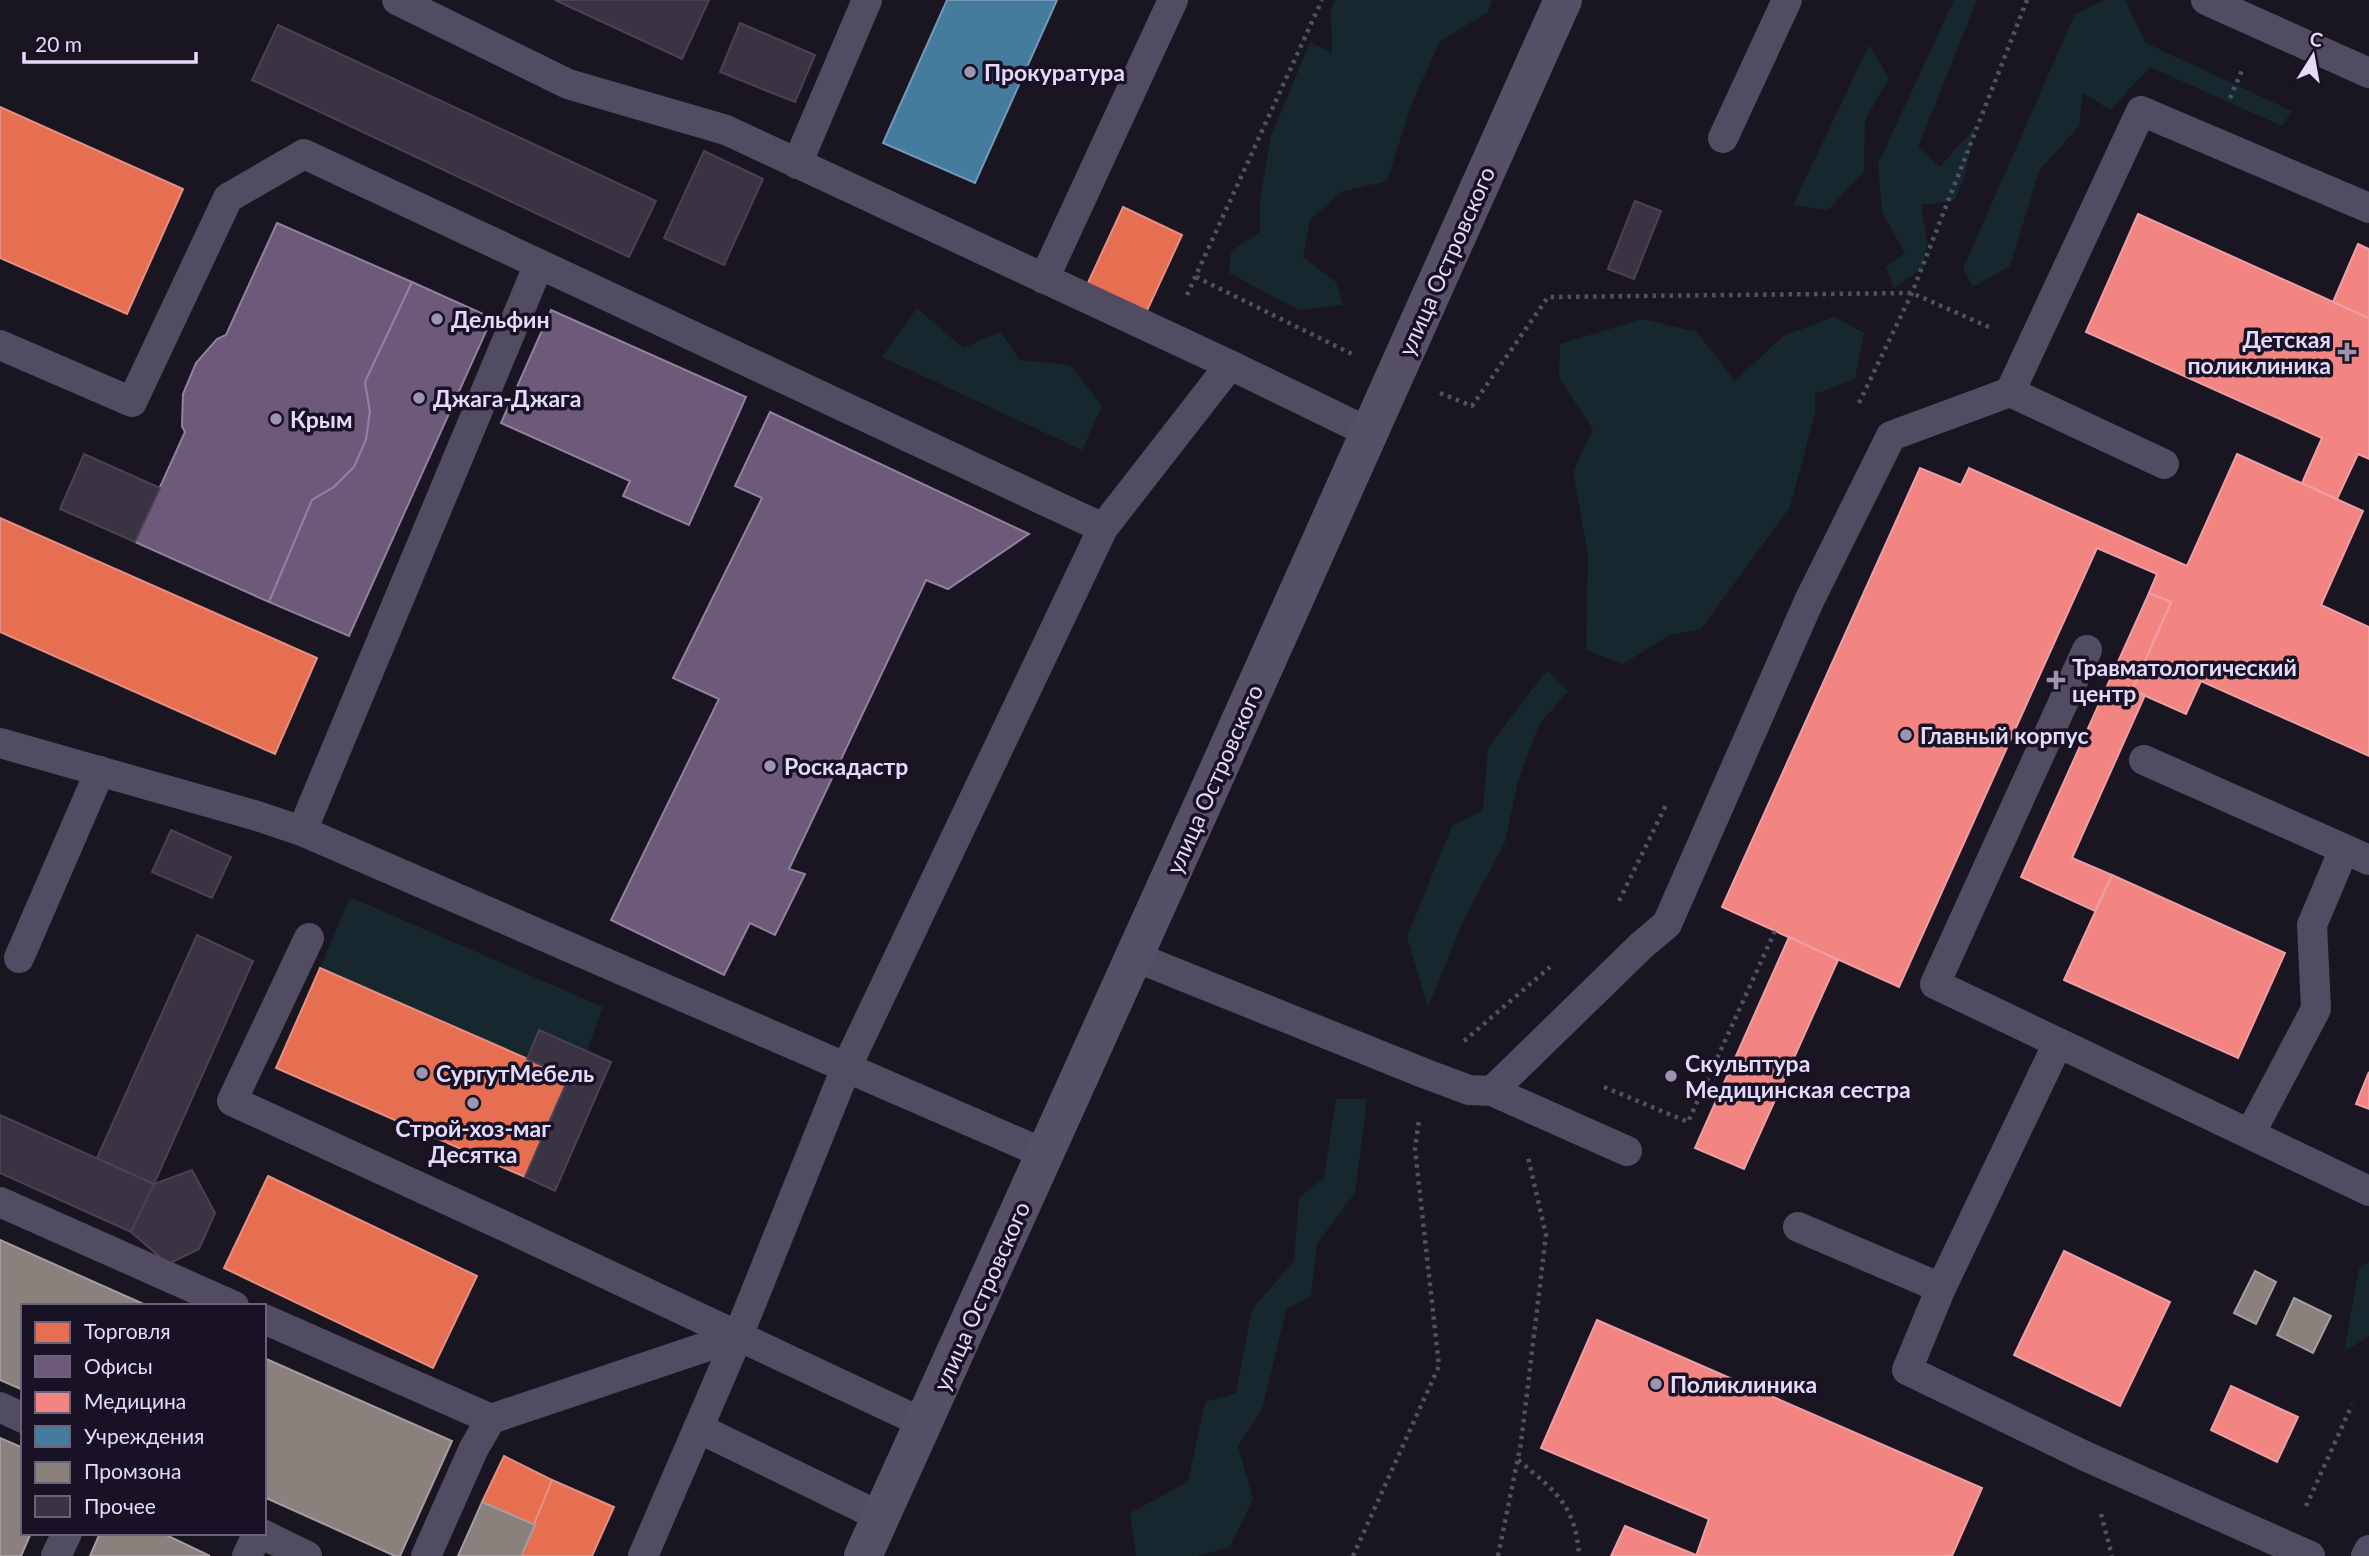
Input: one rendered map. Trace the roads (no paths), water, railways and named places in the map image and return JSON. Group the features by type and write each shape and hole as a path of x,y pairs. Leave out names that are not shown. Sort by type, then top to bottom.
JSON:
{"main road":[{"name":"улица Островского","path":"863,1556 1563,0"}],"lane":[{"path":"397,0 568,84 726,130 1368,432"},
{"path":"797,164 867,0"},
{"path":"1044,279 1173,0"},
{"path":"1724,138 1787,0"},
{"path":"2206,0 2369,73"},
{"path":"2010,393 2141,111 2369,208"},
{"path":"0,345 132,402 228,198 304,155 1103,528"},
{"path":"302,831 539,264"},
{"path":"643,1556 738,1336 846,1068 1103,528 1230,365"},
{"path":"1504,1097 1642,945 1667,924 1809,601 1891,436 2010,393 2164,464"},
{"path":"2087,650 1935,984 2369,1191"},
{"path":"0,743 302,831 1045,1154"},
{"path":"2144,760 2357,854 2312,925 2316,1009 2250,1134"},
{"path":"19,958 100,771"},
{"path":"309,938 232,1101 923,1423"},
{"path":"1133,956 1426,1074 1469,1090 1504,1097 1627,1151"},
{"path":"2058,1043 1941,1288 1907,1370 2085,1456 2299,1551"},
{"path":"0,1202 230,1304"},
{"path":"1798,1227 1941,1288"},
{"path":"266,1320 491,1419"},
{"path":"426,1556 474,1448 491,1419 738,1336"},
{"path":"0,1407 21,1417"},
{"path":"698,1428 881,1517"},
{"path":"56,1556 66,1535"},
{"path":"247,1556 258,1535"},
{"path":"263,1535 307,1556"},
{"path":"2366,1556 2369,1550"}],"place":[{"name":"Прокуратура","path":"970,72"},
{"name":"Дельфин","path":"437,319"},
{"name":"Детская поликлиника","path":"2347,352"},
{"name":"Джага-Джага","path":"419,398"},
{"name":"Крым","path":"276,419"},
{"name":"Травматологический центр","path":"2056,680"},
{"name":"Главный корпус","path":"1906,735"},
{"name":"Роскадастр","path":"770,766"},
{"name":"СургутМебель","path":"422,1073"},
{"name":"Скульптура Медицинская сестра","path":"1671,1076"},
{"name":"Строй-хоз-маг Десятка","path":"473,1103"},
{"name":"Поликлиника","path":"1656,1384"}]}
